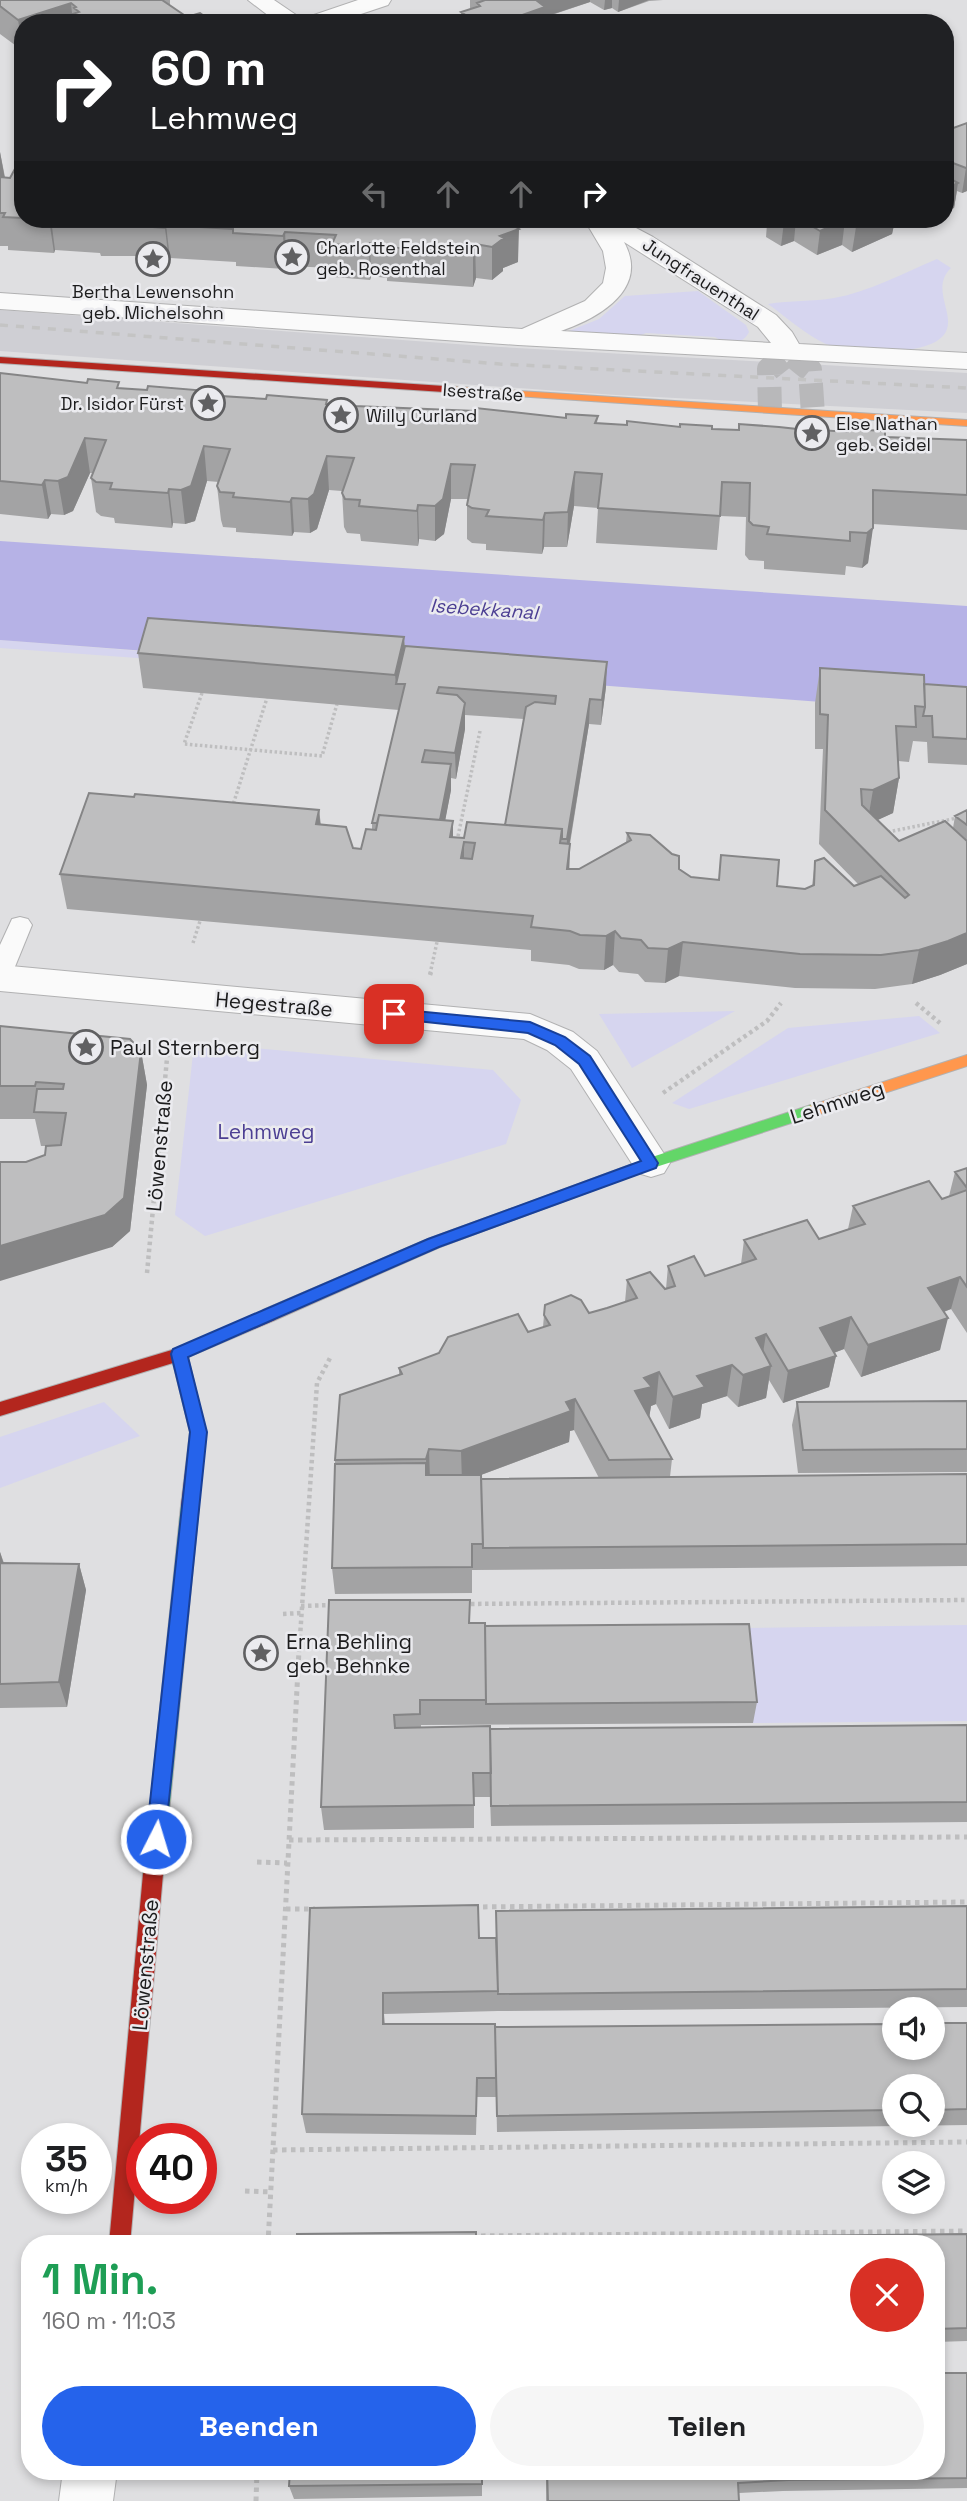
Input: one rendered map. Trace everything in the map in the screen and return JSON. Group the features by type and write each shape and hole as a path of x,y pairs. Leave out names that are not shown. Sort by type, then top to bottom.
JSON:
{"street":[{"path":"259,0 280,14"},
{"path":"338,14 380,0"},
{"name":"Jungfrauenthal","path":"518,337 580,316 595,307 611,289 619,271 616,251 603,228"},
{"name":"Jungfrauenthal","path":"616,228 644,242 767,321 783,338 789,353"},
{"path":"0,301 518,337 967,361"},
{"name":"Isestraße","path":"0,360 967,423"},
{"name":"Hegestraße","path":"0,976 530,1027 560,1041 584,1060 650,1163"},
{"name":"Lehmweg","path":"0,1409 179,1354 434,1243 650,1163 967,1060"},
{"name":"Löwenstraße","path":"120,2235 176,1631 198,1432 179,1354"},
{"path":"86,2501 89,2480"}],"lane":[{"path":"0,976 20,925"}],"path":[{"path":"202,692 184,744 322,756 337,704"},
{"path":"231,811 267,698"},
{"path":"456,843 480,731"},
{"path":"883,833 909,826 944,824 967,816"},
{"path":"193,943 200,920"},
{"path":"652,1101 767,1021 781,1003"},
{"name":"Löwenstraße","path":"147,1273 170,1032"},
{"path":"268,2235 301,1606 317,1382 330,1358"},
{"path":"453,1604 967,1600"},
{"path":"301,1606 342,1605"},
{"path":"283,1614 301,1613"},
{"path":"289,1840 967,1837"},
{"path":"257,1862 287,1863"},
{"path":"467,1908 967,1902"},
{"path":"286,1909 327,1909"},
{"path":"273,2150 967,2142"},
{"path":"245,2191 271,2192"},
{"path":"565,2235 967,2231"},
{"path":"256,2501 257,2480"}],"shaded area":[{"path":"0,310 483,346 967,373 967,413 616,395 0,351"}],"green space":[{"path":"937,259 951,268 943,283 948,322 940,339 928,345 892,351 837,347 811,336 768,304 847,295 873,287"},
{"path":"698,291 746,325 749,332 746,337 729,343 715,337 646,333 633,338 572,335 569,331 599,319 625,296"},
{"path":"0,640 153,652 151,659 0,648"},
{"path":"735,1011 632,1068 599,1014"},
{"path":"919,1016 940,1033 689,1109 672,1103 788,1028"},
{"name":"Lehmweg","path":"212,1044 493,1070 521,1100 506,1144 205,1236 175,1215 193,1054"},
{"path":"104,1402 140,1436 0,1488 0,1437"},
{"path":"967,1625 967,1721 753,1723 744,1628"}],"water":[{"name":"Isebekkanal","path":"0,541 967,606 967,713 0,640"}],"building":[{"path":"0,0 162,0 183,14 73,14 79,12 71,3 37,14 14,14 14,17 0,6"},
{"path":"485,0 536,0 545,7 525,14 461,12 480,6 477,3"},
{"path":"967,123 967,168 954,163 954,128"},
{"path":"14,171 14,218 3,217 5,213 0,213 0,177 10,178"},
{"path":"216,228 519,229 500,236 504,238 492,247 475,244 473,254 386,247 388,245 370,243 369,247 332,244 336,235 285,232 283,236 233,233 233,229"},
{"path":"0,373 87,383 88,379 119,382 117,388 147,390 148,386 208,391 206,395 266,399 267,395 327,400 326,404 476,411 476,408 566,418 566,414 598,416 595,423 627,425 627,421 739,430 739,424 806,430 806,437 819,437 820,430 848,432 848,429 885,431 885,437 967,440 967,495 873,490 873,528 867,533 850,532 850,541 767,534 769,527 753,525 749,521 750,483 722,482 720,516 598,508 602,474 575,472 568,512 545,513 543,520 486,516 489,510 467,505 475,465 451,464 443,499 435,506 418,505 417,511 359,506 360,500 345,499 342,493 354,458 327,456 314,494 308,499 292,498 290,502 233,497 234,493 220,492 217,486 230,449 204,446 191,486 181,490 169,489 168,493 110,489 112,483 96,482 91,478 106,440 85,438 68,477 58,481 45,480 42,485 0,481"},
{"path":"148,618 404,637 395,675 138,653"},
{"path":"405,646 607,662 602,700 590,699 567,839 562,839 562,829 505,825 526,707 535,702 555,704 556,696 439,687 437,693 457,695 465,703 455,753 425,750 422,762 451,764 440,820 379,815 377,823 372,823 405,684 396,684"},
{"path":"820,668 924,675 925,707 915,706 916,727 896,726 899,778 873,790 861,789 862,805 899,841 945,821 967,841 967,933 919,950 881,955 800,954 683,942 668,949 648,948 641,940 621,938 615,931 606,936 580,935 570,931 531,927 533,916 60,874 89,793 134,797 135,794 319,810 316,824 346,827 353,848 361,849 366,829 376,830 379,815 453,821 450,837 464,838 467,822 562,829 560,843 570,844 567,869 579,869 631,840 627,833 650,835 672,854 679,856 679,869 691,877 719,880 721,855 779,860 777,886 805,889 814,885 815,861 824,858 854,886 881,876 905,898 909,895 825,810 828,715 820,714","holes":["464,842 475,843 472,859 461,858"]},
{"path":"924,684 967,687 967,739 933,737 932,716 923,716"},
{"path":"967,810 967,825 955,816"},
{"path":"0,1026 130,1039 141,1051 124,1198 105,1215 0,1246 0,1162 26,1162 45,1155 46,1146 61,1145 66,1113 34,1112 37,1089 63,1089 64,1084 36,1082 35,1086 0,1086"},
{"path":"967,1168 967,1188 955,1172"},
{"path":"929,1181 942,1199 967,1190 967,1287 960,1277 928,1288 948,1318 868,1345 851,1317 820,1328 836,1356 788,1371 766,1334 756,1338 771,1366 743,1375 732,1365 697,1376 705,1387 673,1397 659,1372 644,1378 652,1387 635,1391 672,1459 609,1460 575,1399 566,1402 571,1411 461,1451 429,1449 426,1459 335,1460 340,1395 402,1374 399,1368 439,1353 448,1337 518,1314 528,1332 550,1325 544,1315 545,1305 571,1295 581,1300 589,1313 607,1308 637,1298 627,1280 650,1272 665,1289 675,1286 668,1266 694,1256 705,1276 756,1259 744,1240 807,1220 819,1239 865,1224 853,1206"},
{"path":"967,1401 967,1449 803,1450 797,1402"},
{"path":"426,1463 426,1475 481,1475 483,1544 472,1544 472,1567 332,1568 335,1464"},
{"path":"967,1474 967,1544 483,1548 481,1479"},
{"path":"0,1563 79,1564 59,1682 0,1684"},
{"path":"329,1600 470,1600 469,1623 485,1623 486,1700 420,1700 420,1714 394,1715 395,1728 490,1726 491,1773 473,1773 474,1805 321,1807"},
{"path":"749,1624 757,1702 486,1704 485,1626"},
{"path":"967,1725 967,1802 491,1806 490,1729"},
{"path":"478,1905 479,1938 496,1938 498,1991 383,1993 383,2024 495,2024 496,2078 477,2078 476,2116 302,2114 310,1908"},
{"path":"967,1906 967,1989 498,1994 496,1911"},
{"path":"945,2023 967,2023 967,2109 945,2110 945,2074 882,2074 882,2110 497,2116 495,2027 882,2024 882,2060 945,2060"},
{"path":"476,2232 476,2235 297,2234"},
{"path":"967,2234 967,2328 945,2329 945,2235 873,2235"},
{"path":"945,2373 967,2373 967,2478 945,2478"},
{"path":"289,2480 482,2480 482,2484 289,2486"},
{"path":"547,2480 788,2480 738,2483 739,2501 548,2501"}],"tunnel":[{"path":"770,411 769,369 789,353 810,370 813,414"}],"railway":[{"path":"0,325 500,364 967,388"}],"traffic: fast":[{"path":"513,1214 651,1163 814,1110"},
{"path":"153,1874 190,1506"}],"traffic: slow":[{"path":"444,389 967,423"},
{"path":"814,1110 967,1060"},
{"path":"269,1315 434,1243 513,1214"}],"traffic: jam":[{"path":"0,360 444,389"},
{"path":"0,1409 179,1354 269,1315"},
{"path":"179,1354 198,1432 190,1506"},
{"path":"120,2235 153,1874"}],"place":[{"name":"Charlotte Feldstein geb. Rosenthal","path":"292,257"},
{"name":"Bertha Lewensohn geb. Michelsohn","path":"153,259"},
{"name":"Dr. Isidor Fürst","path":"208,403"},
{"name":"Willy Curland","path":"341,415"},
{"name":"Else Nathan geb. Seidel","path":"812,433"},
{"name":"Paul Sternberg","path":"86,1047"},
{"name":"Erna Behling geb. Behnke","path":"261,1653"}],"route":[{"path":"156,1839 198,1432 179,1354 434,1243 650,1163 584,1060 560,1041 530,1027 394,1014"}]}
